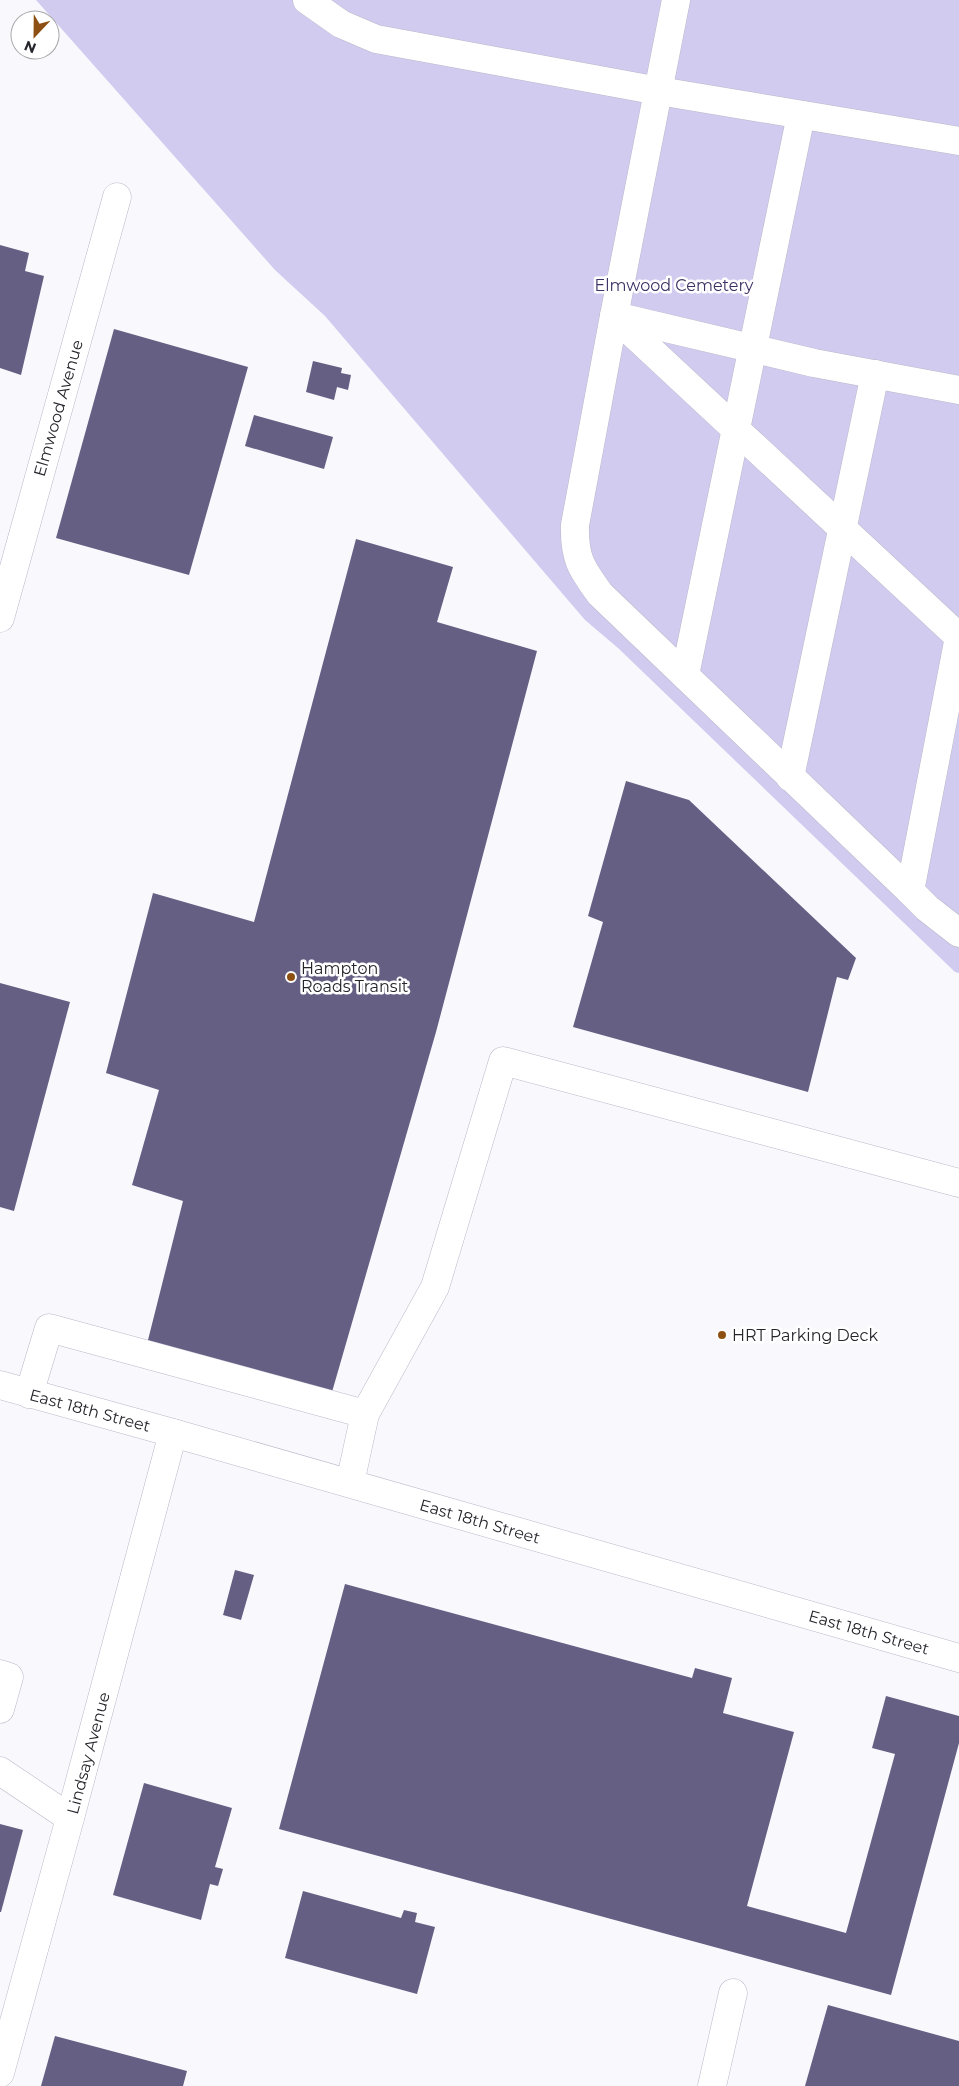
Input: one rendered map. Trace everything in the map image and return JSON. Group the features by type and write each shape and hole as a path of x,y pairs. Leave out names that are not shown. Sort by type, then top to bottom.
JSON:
{"street":[{"path":"307,0 341,24 376,40 659,91 959,141"},
{"path":"676,0 614,316 575,525 574,545 582,569 600,594 927,908 959,933"},
{"path":"685,675 801,115"},
{"name":"Elmwood Avenue","path":"0,618 117,197"},
{"path":"614,316 753,348 959,390"},
{"path":"614,316 959,637 910,891"},
{"path":"790,777 875,374"},
{"path":"350,1483 365,1414 435,1287 503,1061 959,1183"},
{"path":"29,1394 49,1328 365,1414"},
{"name":"East 18th Street","path":"0,1386 350,1483 959,1658"},
{"name":"Lindsay Avenue","path":"0,2073 173,1433"},
{"path":"0,1674 9,1677 0,1709"},
{"path":"0,1771 70,1818"},
{"path":"712,2086 733,1993"}],"green space":[{"name":"Elmwood Cemetery","path":"36,0 959,0 959,973 955,972 618,648 585,620 325,316 275,270 60,27 60,10 45,10"}],"building":[{"path":"0,245 29,253 25,271 44,276 21,375 0,368"},
{"path":"114,329 248,367 189,575 56,538"},
{"path":"313,361 342,368 341,373 351,375 348,390 337,387 334,400 306,392"},
{"path":"254,415 333,437 324,469 245,446"},
{"name":"Hampton Roads Transit","path":"356,539 453,567 437,622 537,651 436,1032 332,1392 147,1344 183,1201 132,1185 159,1090 106,1073 153,893 254,922"},
{"path":"626,781 689,800 856,958 848,980 837,977 808,1092 573,1027 603,922 588,916"},
{"path":"0,983 70,1002 14,1211 0,1207"},
{"path":"235,1570 254,1575 241,1620 223,1615"},
{"path":"345,1584 692,1678 695,1668 732,1678 723,1713 794,1732 747,1906 846,1933 895,1754 872,1748 886,1696 959,1716 959,1743 891,1995 279,1829"},
{"path":"144,1783 232,1808 215,1867 223,1869 218,1886 210,1884 201,1920 113,1895"},
{"path":"0,1824 23,1830 1,1912 0,1912"},
{"path":"303,1891 401,1918 404,1910 417,1913 415,1922 435,1927 417,1994 285,1958"},
{"path":"828,2005 959,2041 959,2086 805,2086"},
{"path":"55,2036 187,2071 183,2086 41,2086"}],"place":[{"name":"Hampton Roads Transit","path":"291,977"},
{"name":"HRT Parking Deck","path":"722,1335"}]}
